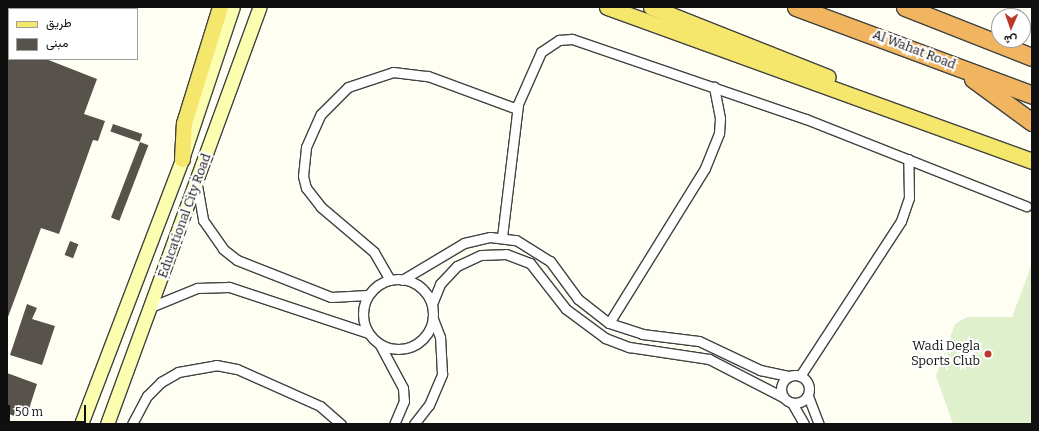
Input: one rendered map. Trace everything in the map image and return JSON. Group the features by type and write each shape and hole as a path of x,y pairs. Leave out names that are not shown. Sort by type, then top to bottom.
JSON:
{"highway":[{"name":"Al Wahat Road","path":"796,7 1032,95"},
{"path":"905,7 1032,57"},
{"path":"953,65 1032,122"}],"main road":[{"path":"182,159 183,127 204,52 220,7"},
{"path":"607,7 851,94 1032,161"},
{"path":"650,7 802,64 828,77 851,94"}],"street":[{"name":"Educational City Road","path":"81,424 182,159 233,7"},
{"name":"Educational City Road","path":"107,424 152,306 260,7"},
{"path":"502,237 517,109 542,52 559,40 584,41 714,87 908,159 1026,206"},
{"path":"390,280 374,252 320,207 306,188 303,176 306,147 321,114 348,87 393,72 428,76 517,109"},
{"path":"207,87 228,94"},
{"path":"610,323 705,168 719,133 720,118 714,87"},
{"path":"800,376 901,221 909,198 908,159"},
{"path":"196,185 201,214 211,236 237,260 331,297 368,295 390,280 402,280 417,285 432,304"},
{"path":"402,280 464,243 502,237 528,246 550,261 578,299 610,323 642,334 688,339 716,348 760,370 789,376 800,376 809,386 808,396 818,424"},
{"path":"414,424 429,405 442,374 440,338 433,320 432,304 448,274 478,256 506,254 530,263 539,272 566,309 605,338 630,347 709,359 782,396 792,403 804,424"},
{"path":"539,272 550,261"},
{"path":"152,306 197,288 229,287 368,333 380,345 403,388 404,401 394,424"},
{"path":"368,295 363,311 368,333"},
{"path":"380,345 394,349 409,348 422,340 433,320"},
{"path":"709,359 716,348"},
{"path":"132,424 146,396 160,382 178,372 216,365 237,369 320,406 341,424"},
{"path":"782,396 781,385 789,376"},
{"path":"792,403 801,402 808,396"}],"green space":[{"name":"Wadi Degla Sports Club","path":"1032,264 1032,424 953,424 936,376 955,324 967,317 1012,317"}],"building":[{"path":"7,59 49,60 97,79 84,114 105,121 98,141 93,140 59,234 41,228 8,317"},
{"path":"113,124 142,134 140,142 110,132"},
{"path":"140,142 148,145 119,221 111,218"},
{"path":"70,241 78,244 73,258 65,255"},
{"path":"27,304 37,308 32,319 55,326 42,365 10,355"},
{"path":"7,373 37,384 29,409 18,405 14,416 7,413"}],"place":[{"name":"Wadi Degla Sports Club","path":"988,354"}]}
